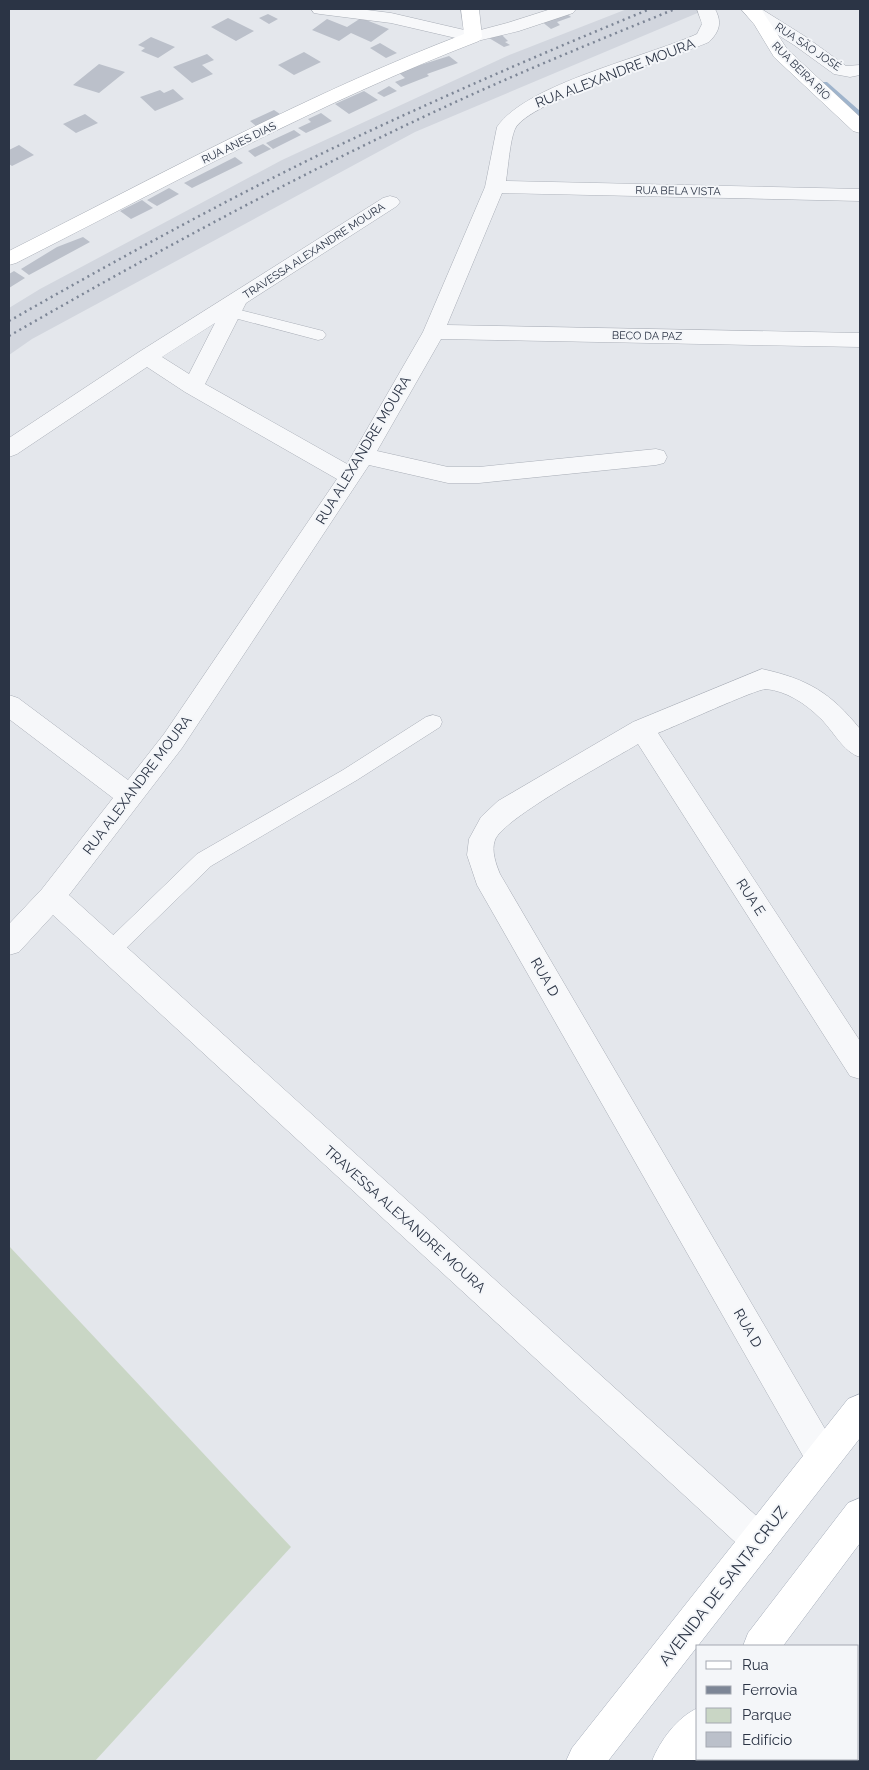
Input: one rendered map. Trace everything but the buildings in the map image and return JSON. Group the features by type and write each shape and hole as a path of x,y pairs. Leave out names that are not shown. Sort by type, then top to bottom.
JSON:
{"street":[{"path":"320,9 391,18 473,36 513,27 567,9"},
{"path":"470,9 473,36"},
{"name":"RUA ALEXANDRE MOURA","path":"9,943 52,897 173,741 351,476 434,332 496,187 506,126 510,119 517,113 548,97 703,38 708,34 713,22 706,9"},
{"name":"RUA SÃO JOSÉ","path":"754,12 800,40 840,70 850,72 860,70"},
{"name":"RUA BEIRA RIO","path":"754,12 780,53 860,127"},
{"name":"RUA ANES DIAS","path":"9,259 314,106 398,67 473,36"},
{"name":"RUA BELA VISTA","path":"496,187 860,195"},
{"name":"TRAVESSA ALEXANDRE MOURA","path":"9,449 147,357 234,306 390,202"},
{"name":"TRAVESSA ALEXANDRE MOURA","path":"194,387 234,306"},
{"name":"BECO DA PAZ","path":"434,332 860,340"},
{"path":"147,357 194,387 351,476"},
{"path":"362,455 421,470 456,475 479,475 656,457"},
{"name":"RUA D","path":"823,1458 487,877 479,855 482,839 490,824 507,809 642,729 762,679 799,688 827,708 860,747"},
{"path":"9,705 130,796"},
{"name":"RUA E","path":"642,729 860,1066"},
{"name":"TRAVESSA ALEXANDRE MOURA","path":"52,897 759,1541"},
{"name":"AVENIDA DE SANTA CRUZ","path":"585,1761 860,1411"},
{"path":"762,1645 860,1515"},
{"path":"671,1761 696,1730"}],"lane":[{"name":"TRAVESSA ALEXANDRE MOURA","path":"234,306 318,335"},
{"path":"110,951 143,922 173,888 204,860 350,776 433,722"}],"shaded area":[{"path":"627,9 707,9 415,132 32,339 9,355 9,308 40,289 282,160 507,56"}],"green space":[{"path":"9,1246 291,1547 95,1761 9,1761"}],"waterway":[{"path":"824,84 860,115"}],"railway":[{"path":"9,321 166,234 325,152 486,78 650,9"},
{"path":"9,336 212,223 367,144 514,76 675,9"}]}
